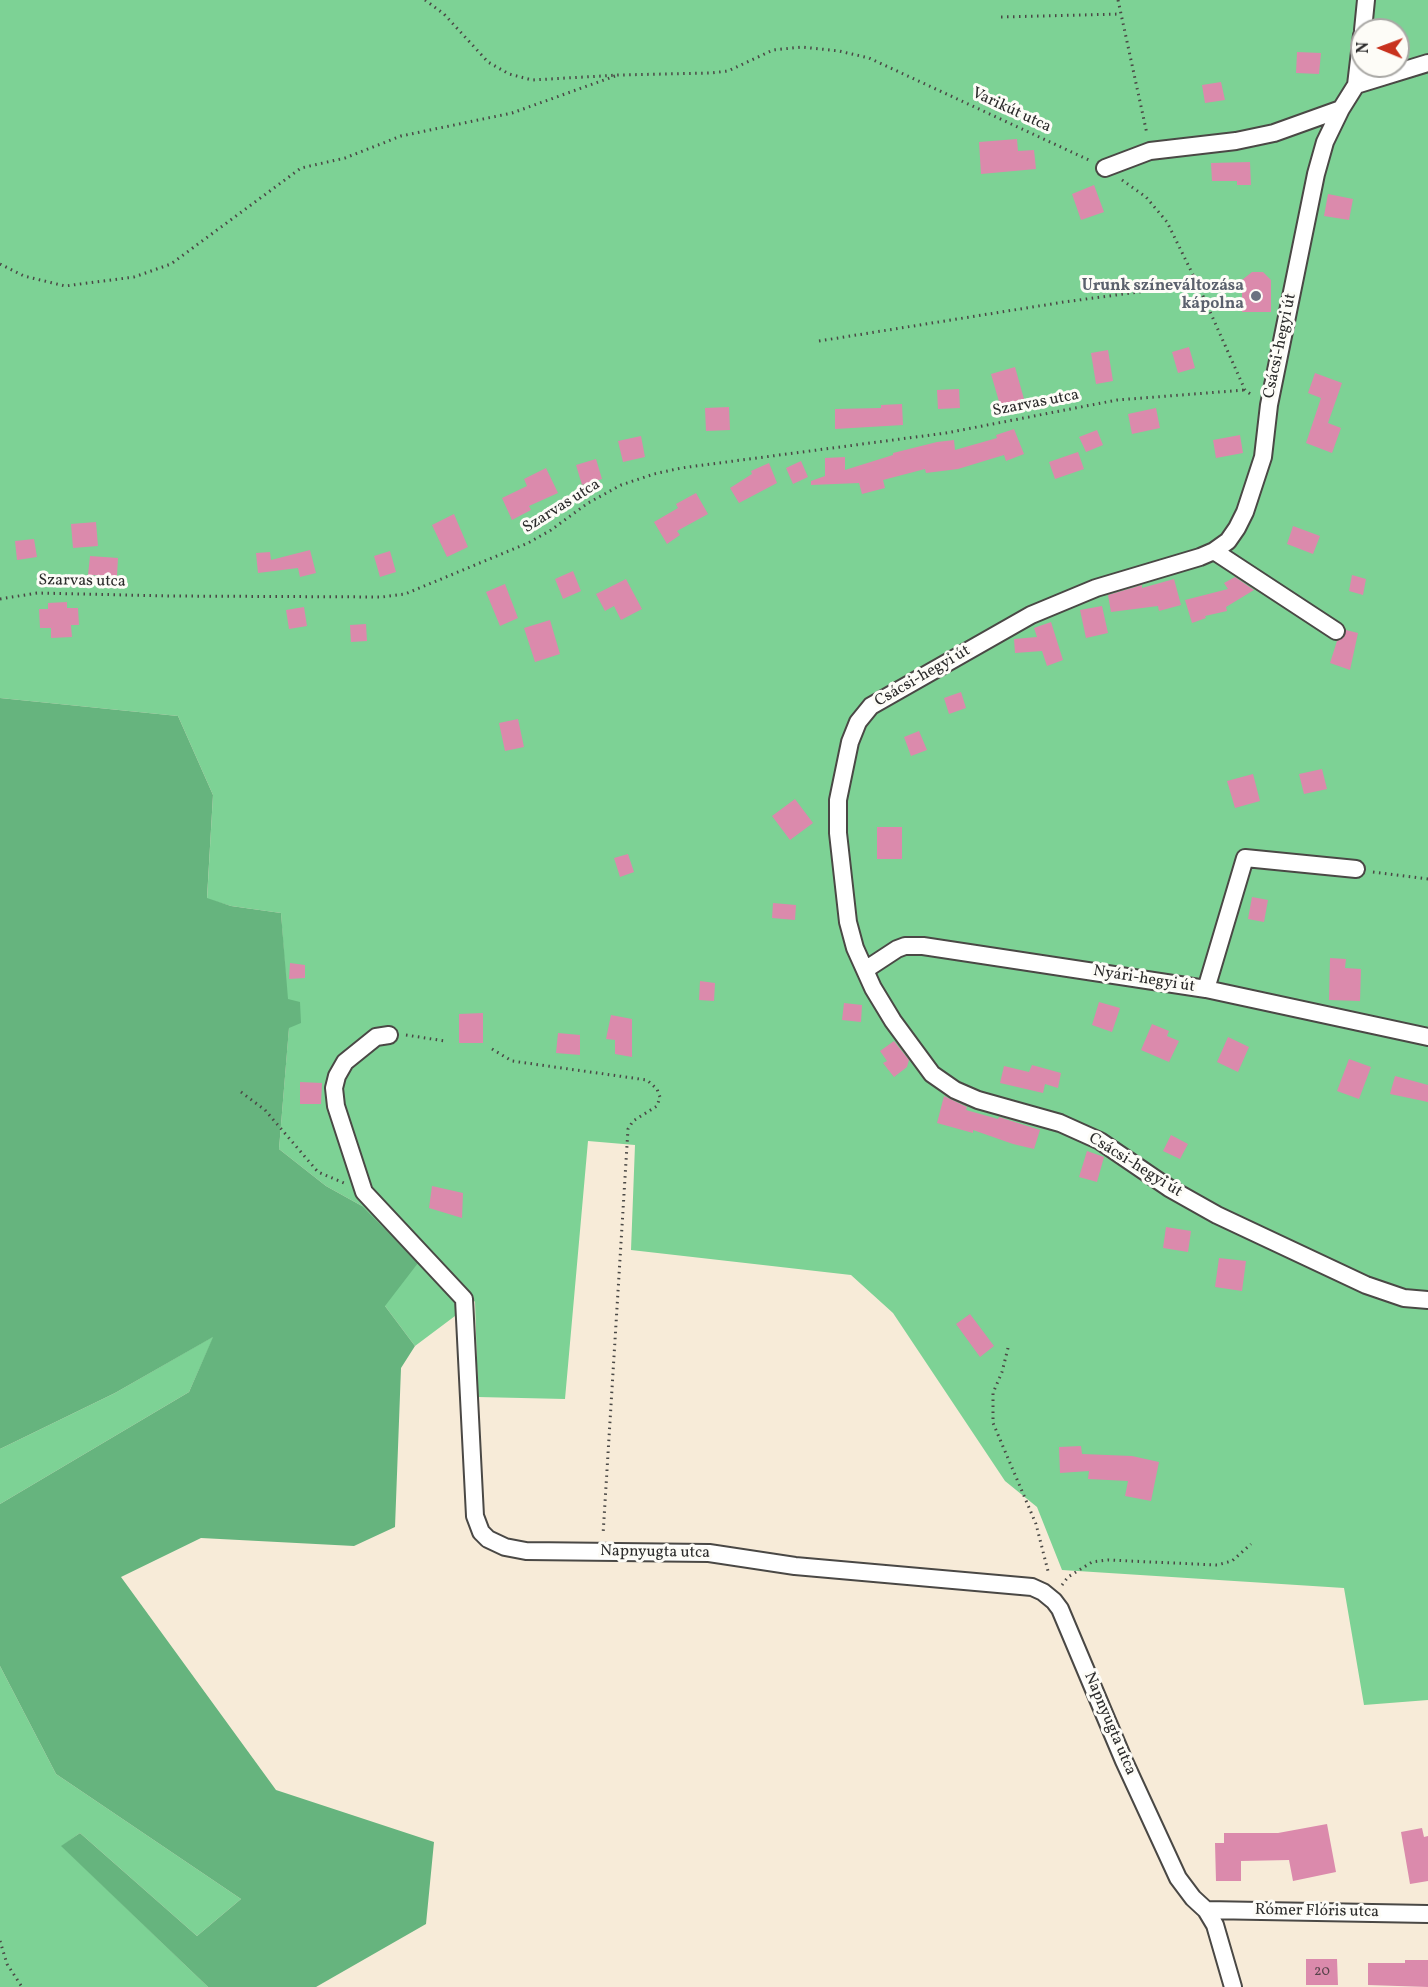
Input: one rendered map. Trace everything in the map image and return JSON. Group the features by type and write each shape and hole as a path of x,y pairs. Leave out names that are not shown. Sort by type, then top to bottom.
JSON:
{"street":[{"path":"1364,18 1366,0"},
{"path":"1356,85 1428,63"},
{"name":"Csácsi-hegyi út","path":"1357,78 1356,85 1325,142 1316,174 1269,405 1263,457 1245,512 1228,541 1214,551 1096,588 1031,615 871,706 858,722 850,742 838,800 838,833 848,922 855,948 893,1021 932,1074 956,1090 989,1104 1060,1123 1100,1141 1169,1188 1217,1215 1366,1285 1404,1298 1428,1300"},
{"path":"1105,168 1150,151 1236,141 1264,135 1303,124 1341,109"},
{"path":"1214,551 1336,632"},
{"path":"1206,989 1245,858 1356,869"},
{"name":"Nyári-hegyi út","path":"865,970 897,949 905,946 923,946 1206,989 1428,1037"},
{"name":"Napnyugta utca","path":"389,1035 376,1037 345,1062 337,1076 334,1088 336,1106 364,1192 464,1299 476,1516 481,1532 488,1539 505,1547 526,1551 710,1553 795,1566 1032,1587 1043,1592 1054,1601 1060,1610 1124,1761 1178,1878 1215,1924 1233,1987"},
{"name":"Rómer Flóris utca","path":"1206,1910 1428,1914"}],"path":[{"name":"Varikút utca","path":"425,0 444,14 488,62 509,74 532,80 711,73 728,71 773,51 802,47 839,51 869,58 1105,168 1146,197 1167,222 1245,390"},
{"path":"1118,0 1150,151"},
{"path":"1001,17 1121,14"},
{"path":"0,264 24,276 65,286 134,277 171,264 301,168 345,158 401,136 512,113 619,75"},
{"path":"819,341 1064,302 1146,291 1199,287"},
{"path":"1245,390 1269,405"},
{"name":"Szarvas utca","path":"0,598 38,593 347,597 382,597 405,594 528,543 551,530 588,503 621,485 654,474 681,468 946,433 1117,400 1245,390"},
{"path":"1356,869 1428,879"},
{"path":"389,1035 416,1036 445,1041"},
{"path":"492,1048 512,1061 647,1080 657,1089 660,1097 657,1106 633,1121 628,1129 602,1531 605,1552"},
{"path":"241,1092 266,1110 318,1172 364,1192"},
{"path":"1008,1348 1002,1372 993,1393 993,1423 1036,1524 1047,1563 1054,1601"},
{"path":"1054,1601 1068,1576 1092,1562 1108,1560 1217,1565 1232,1561 1251,1544"},
{"path":"0,1941 7,1964 22,1987"}],"green space":[{"path":"0,0 1428,0 1428,1700 1364,1705 1344,1588 1062,1570 1037,1507 1005,1481 893,1313 851,1275 631,1250 635,1145 588,1141 565,1399 478,1397 475,1301 415,1346 385,1306 362,1206 326,1186 279,1149 289,1027 281,913 231,906 207,899 213,795 178,716 0,698"},
{"path":"0,698 178,716 213,795 207,898 231,906 281,913 288,999 300,1002 301,1023 289,1028 279,1149 326,1186 362,1206 418,1263 385,1306 415,1346 401,1368 395,1527 354,1546 201,1538 121,1577 276,1790 434,1842 426,1924 316,1987 208,1987 61,1846 80,1833 197,1936 241,1899 56,1774 0,1666 0,1504 189,1392 213,1337 115,1393 0,1449"},
{"path":"214,1336 189,1392 0,1504 0,1449 115,1393"},
{"path":"0,1666 56,1774 241,1899 197,1936 80,1833 62,1846 208,1987 0,1987"}],"building":[{"path":"1297,52 1321,53 1319,74 1296,73"},
{"path":"1221,82 1225,100 1205,103 1202,85"},
{"path":"1017,139 1018,151 1034,150 1036,169 981,174 979,142"},
{"path":"1250,162 1251,185 1237,185 1237,181 1212,181 1211,163"},
{"path":"1094,185 1104,212 1081,220 1072,194"},
{"path":"1328,194 1353,199 1349,220 1324,216"},
{"name":"Urunk színeváltozása kápolna","path":"1252,272 1263,272 1271,280 1271,312 1242,312 1242,280"},
{"path":"1189,347 1195,368 1178,373 1172,352"},
{"path":"1108,350 1113,381 1096,384 1091,353"},
{"path":"1015,367 1024,399 1000,405 991,374"},
{"path":"1315,373 1342,383 1328,423 1341,428 1332,453 1306,443 1321,398 1308,393"},
{"path":"959,389 960,408 938,409 937,390"},
{"path":"902,404 903,425 835,429 835,409 881,408 881,405"},
{"path":"729,407 730,430 706,431 705,408"},
{"path":"1156,408 1160,428 1132,434 1128,414"},
{"path":"1014,429 1024,454 1006,461 1004,455 958,469 926,473 925,469 883,480 885,488 862,494 859,483 811,485 811,481 825,476 825,458 845,457 845,470 893,455 893,453 937,442 954,440 955,450 997,438 996,435"},
{"path":"1097,430 1103,445 1086,452 1079,437"},
{"path":"1240,435 1243,453 1216,458 1213,440"},
{"path":"641,436 645,457 623,462 618,441"},
{"path":"1078,452 1084,469 1055,479 1049,462"},
{"path":"596,459 602,479 582,485 576,465"},
{"path":"801,461 808,477 793,484 786,468"},
{"path":"769,463 777,483 739,503 730,488 752,474 751,471"},
{"path":"546,468 558,493 529,506 531,510 512,520 502,498 527,486 524,479"},
{"path":"696,493 708,514 677,531 680,535 667,544 654,522 678,508 676,504"},
{"path":"454,514 468,547 447,557 432,525"},
{"path":"96,522 98,546 73,548 71,524"},
{"path":"1293,526 1320,536 1313,554 1287,544"},
{"path":"34,539 37,557 17,560 15,541"},
{"path":"310,550 316,573 300,577 298,568 258,573 256,553 270,552 271,560"},
{"path":"390,551 396,572 380,577 374,556"},
{"path":"90,556 118,558 117,576 88,575"},
{"path":"573,571 581,591 563,599 555,579"},
{"path":"1352,575 1366,579 1363,595 1349,591"},
{"path":"1235,577 1254,590 1226,607 1227,611 1205,616 1206,618 1192,623 1185,600 1228,589 1224,583"},
{"path":"626,579 642,609 621,620 614,606 605,611 596,594"},
{"path":"1174,579 1181,605 1159,611 1158,606 1111,612 1108,595"},
{"path":"505,584 518,618 500,626 486,592"},
{"path":"67,602 67,608 78,608 79,625 71,625 72,637 51,638 51,628 40,628 39,609 48,609 48,603"},
{"path":"1102,606 1108,633 1086,638 1080,610"},
{"path":"304,607 307,626 289,629 286,610"},
{"path":"550,620 560,654 535,662 524,628"},
{"path":"1051,622 1063,660 1047,666 1042,651 1015,653 1014,639 1037,637 1034,628"},
{"path":"366,624 367,641 351,642 350,625"},
{"path":"1346,630 1358,633 1350,670 1330,663 1337,641 1344,637"},
{"path":"961,692 966,708 949,714 944,698"},
{"path":"518,719 524,747 505,751 499,723"},
{"path":"919,731 927,750 911,756 904,737"},
{"path":"1322,769 1327,789 1304,794 1299,774"},
{"path":"1253,774 1260,801 1235,808 1227,781"},
{"path":"795,799 813,823 790,840 772,816"},
{"path":"877,827 902,827 902,859 877,859"},
{"path":"628,854 634,872 620,877 614,858"},
{"path":"1252,897 1268,900 1264,922 1248,919"},
{"path":"773,903 796,905 795,920 772,918"},
{"path":"1330,958 1346,959 1345,968 1361,969 1360,1001 1329,1000"},
{"path":"290,963 305,965 305,978 289,979"},
{"path":"700,981 715,983 714,1001 699,1000"},
{"path":"1099,1002 1120,1008 1112,1032 1092,1025"},
{"path":"844,1003 862,1005 861,1022 842,1020"},
{"path":"483,1013 483,1043 459,1043 459,1014"},
{"path":"611,1015 632,1019 632,1057 615,1054 615,1040 606,1039"},
{"path":"1152,1024 1169,1031 1167,1036 1179,1041 1169,1062 1141,1050"},
{"path":"558,1033 580,1035 580,1055 556,1053"},
{"path":"1228,1037 1249,1047 1238,1072 1217,1062"},
{"path":"894,1041 909,1060 907,1067 894,1077 883,1063 887,1061 880,1051"},
{"path":"1349,1059 1371,1067 1359,1099 1337,1091"},
{"path":"1032,1065 1061,1073 1058,1088 1045,1084 1043,1093 1000,1083 1004,1066 1029,1072"},
{"path":"1395,1076 1428,1085 1428,1102 1390,1094"},
{"path":"300,1082 322,1083 321,1104 300,1104"},
{"path":"944,1096 967,1107 966,1110 998,1119 999,1117 1040,1130 1034,1149 973,1130 973,1133 937,1123"},
{"path":"1171,1135 1188,1144 1180,1159 1163,1151"},
{"path":"1087,1151 1104,1157 1097,1182 1079,1177"},
{"path":"432,1186 463,1193 462,1218 429,1208"},
{"path":"1166,1227 1191,1231 1188,1252 1163,1248"},
{"path":"1219,1258 1246,1261 1242,1291 1215,1287"},
{"path":"970,1314 994,1346 980,1357 956,1324"},
{"path":"1081,1446 1082,1454 1132,1456 1159,1462 1151,1501 1125,1496 1128,1481 1088,1479 1089,1471 1060,1473 1059,1447"},
{"path":"1327,1824 1336,1872 1293,1881 1289,1860 1241,1861 1241,1881 1216,1881 1215,1843 1224,1843 1224,1833 1278,1833"},
{"path":"1422,1828 1424,1837 1428,1836 1428,1881 1410,1884 1401,1832"},
{"path":"1306,1959 1337,1959 1338,1985 1306,1985"},
{"path":"1405,1960 1428,1960 1428,1987 1368,1985 1368,1963 1405,1963"}],"place":[{"name":"Urunk színeváltozása kápolna","path":"1256,296"}]}
